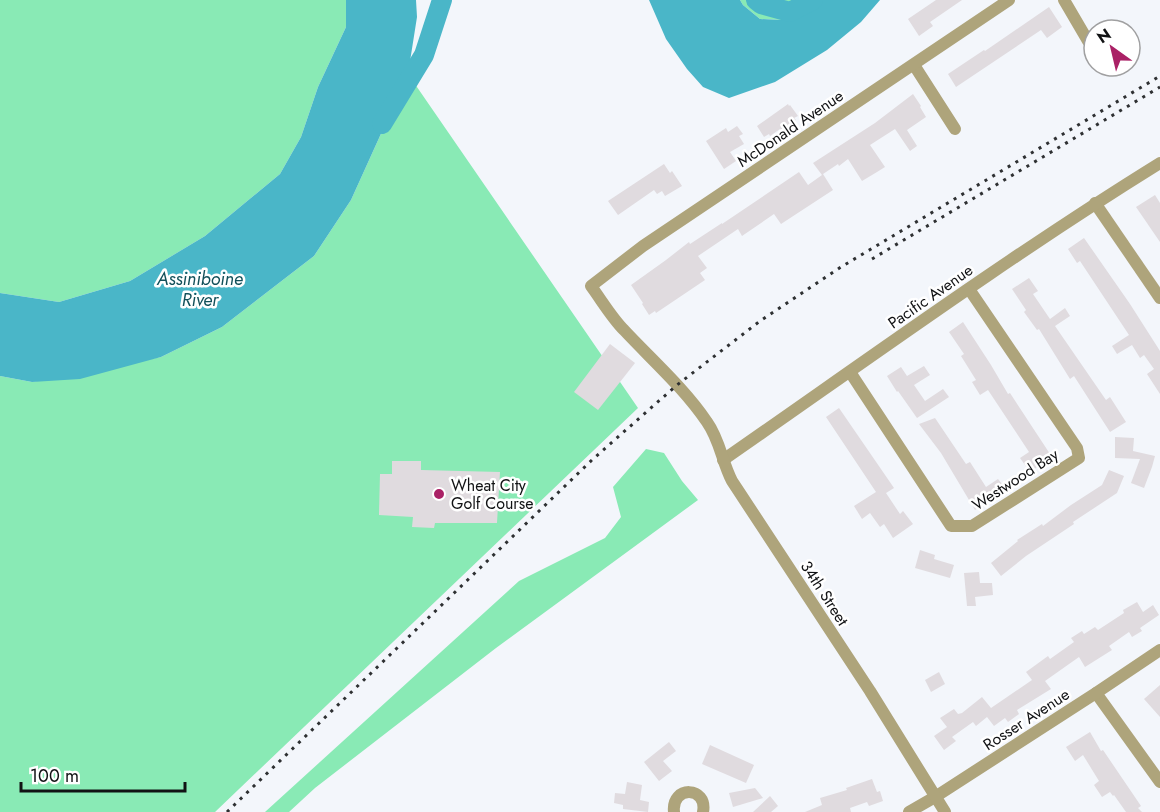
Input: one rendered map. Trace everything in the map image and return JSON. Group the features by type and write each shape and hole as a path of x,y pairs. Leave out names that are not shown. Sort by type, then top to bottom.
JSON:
{"street":[{"name":"McDonald Avenue","path":"591,286 643,246 1009,0"},
{"path":"1064,0 1082,32"},
{"path":"914,64 955,129"},
{"name":"Pacific Avenue","path":"723,460 1095,203 1160,164"},
{"path":"1095,203 1160,298"},
{"name":"34th Street","path":"591,286 623,329 680,388 707,422 714,433 725,469 732,481 870,691 945,812"},
{"name":"Westwood Bay","path":"850,372 951,526 972,526 1079,458 1077,448 969,289"},
{"name":"Rosser Avenue","path":"909,812 1160,650"},
{"path":"1096,693 1160,782"},
{"path":"674,812 675,800 683,793 693,792 701,798 704,812"}],"green space":[{"path":"0,0 346,0 346,27 318,87 301,137 280,174 205,236 130,281 59,302 0,293"},
{"path":"740,0 803,0 782,20 760,19"},
{"name":"Wheat City Golf Course","path":"408,74 638,408 215,812 0,812 0,376 32,382 161,357 222,327 314,256 351,200"},
{"path":"646,449 664,453 682,481 698,500 496,648 315,788 289,812 265,812 519,581 605,538 621,517 613,487"}],"water":[{"name":"Assiniboine River","path":"346,0 416,0 417,17 408,74 351,200 314,256 222,327 161,357 80,379 32,382 0,376 0,293 59,302 130,281 205,236 280,174 301,137 318,87 346,27"},
{"path":"649,0 740,0 760,19 782,20 803,0 880,0 861,22 827,50 775,82 729,98 703,87 687,69 666,39"}],"building":[{"path":"936,0 962,0 930,22 933,26 919,36 908,19"},
{"path":"1049,7 1062,27 1047,38 1041,30 956,87 948,74"},
{"path":"913,94 926,117 907,130 917,146 910,151 895,129 870,145 885,167 862,181 848,159 839,166 838,164 823,174 833,190 781,224 774,214 742,236 738,229 698,256 707,268 700,273 705,280 656,313 655,311 649,315 631,285 689,242 690,244 722,224 799,172 808,185 822,175 813,163 875,123"},
{"path":"788,104 798,116 794,118 796,120 770,136 769,134 764,137 757,126"},
{"path":"737,126 743,134 739,136 744,144 730,152 736,161 724,169 706,141 726,128 728,132"},
{"path":"664,164 682,186 665,196 662,191 657,194 654,190 618,215 608,201"},
{"path":"1155,195 1160,203 1160,242 1136,207"},
{"path":"1084,238 1160,351 1160,394 1147,374 1154,369 1144,355 1140,358 1132,345 1117,354 1112,346 1129,335 1080,261 1077,263 1068,249"},
{"path":"1029,278 1038,291 1033,294 1050,319 1065,308 1070,316 1055,326 1106,400 1110,397 1126,422 1110,432 1074,376 1070,379 1039,329 1037,330 1024,312 1026,310 1012,289"},
{"path":"963,322 1008,394 1010,393 1052,457 1030,472 1020,458 1029,452 988,390 980,395 972,382 976,380 961,356 964,354 949,332"},
{"path":"610,344 635,363 598,410 574,392"},
{"path":"924,366 930,375 914,385 925,401 943,389 949,397 917,418 887,376 901,367 907,376"},
{"path":"839,408 894,488 886,493 900,514 903,511 913,524 893,538 884,524 880,527 870,513 862,519 854,506 876,492 826,417"},
{"path":"935,418 966,464 970,462 986,487 998,479 1006,489 975,510 941,453 919,424"},
{"path":"1115,437 1134,438 1133,451 1155,456 1144,488 1131,483 1140,459 1115,458"},
{"name":"Wheat City Golf Course","path":"392,461 421,461 421,470 500,472 497,523 435,523 434,528 412,527 413,517 379,515 380,474 392,474"},
{"path":"1109,470 1124,476 1117,493 1073,522 1074,524 1001,576 991,563 1017,540 1042,524 1043,526 1102,485"},
{"path":"920,550 935,555 934,559 954,565 950,578 915,568"},
{"path":"979,572 980,583 992,583 993,595 975,597 976,606 967,606 964,573"},
{"path":"1137,602 1143,612 1153,605 1159,615 1140,628 1142,631 1132,637 1129,632 1109,646 1112,650 1085,667 1079,657 1045,681 1051,689 1017,710 1019,714 1008,722 1005,718 994,726 987,717 976,726 973,722 952,737 956,741 944,750 934,736 947,727 940,718 954,709 958,714 962,713 982,697 991,708 1032,680 1026,672 1048,656 1050,659 1074,642 1071,638 1095,627 1098,630"},
{"path":"939,672 945,684 931,692 925,680"},
{"path":"1160,685 1160,717 1144,699"},
{"path":"1090,732 1141,806 1138,808 1142,812 1126,812 1110,792 1102,797 1094,785 1099,781 1083,755 1075,761 1066,747"},
{"path":"669,742 676,751 663,761 672,771 659,781 644,762"},
{"path":"710,745 754,765 746,783 702,764"},
{"path":"872,779 883,801 869,806 867,802 850,808 851,812 805,812 822,805 820,798"},
{"path":"627,782 642,785 640,800 649,802 648,812 623,809 623,805 614,803 615,793 625,794"},
{"path":"755,788 763,798 733,807 729,793"},
{"path":"770,796 778,806 771,812 753,812"}],"waterway":[{"name":"Assiniboine River","path":"382,124 424,55 442,0"},
{"name":"Assiniboine River","path":"756,0 761,4 790,12 813,0"}],"railway":[{"path":"227,812 593,459 677,385 760,321 841,267 1160,76"},
{"path":"872,259 1160,87"}],"place":[{"name":"Wheat City Golf Course","path":"439,494"}]}
